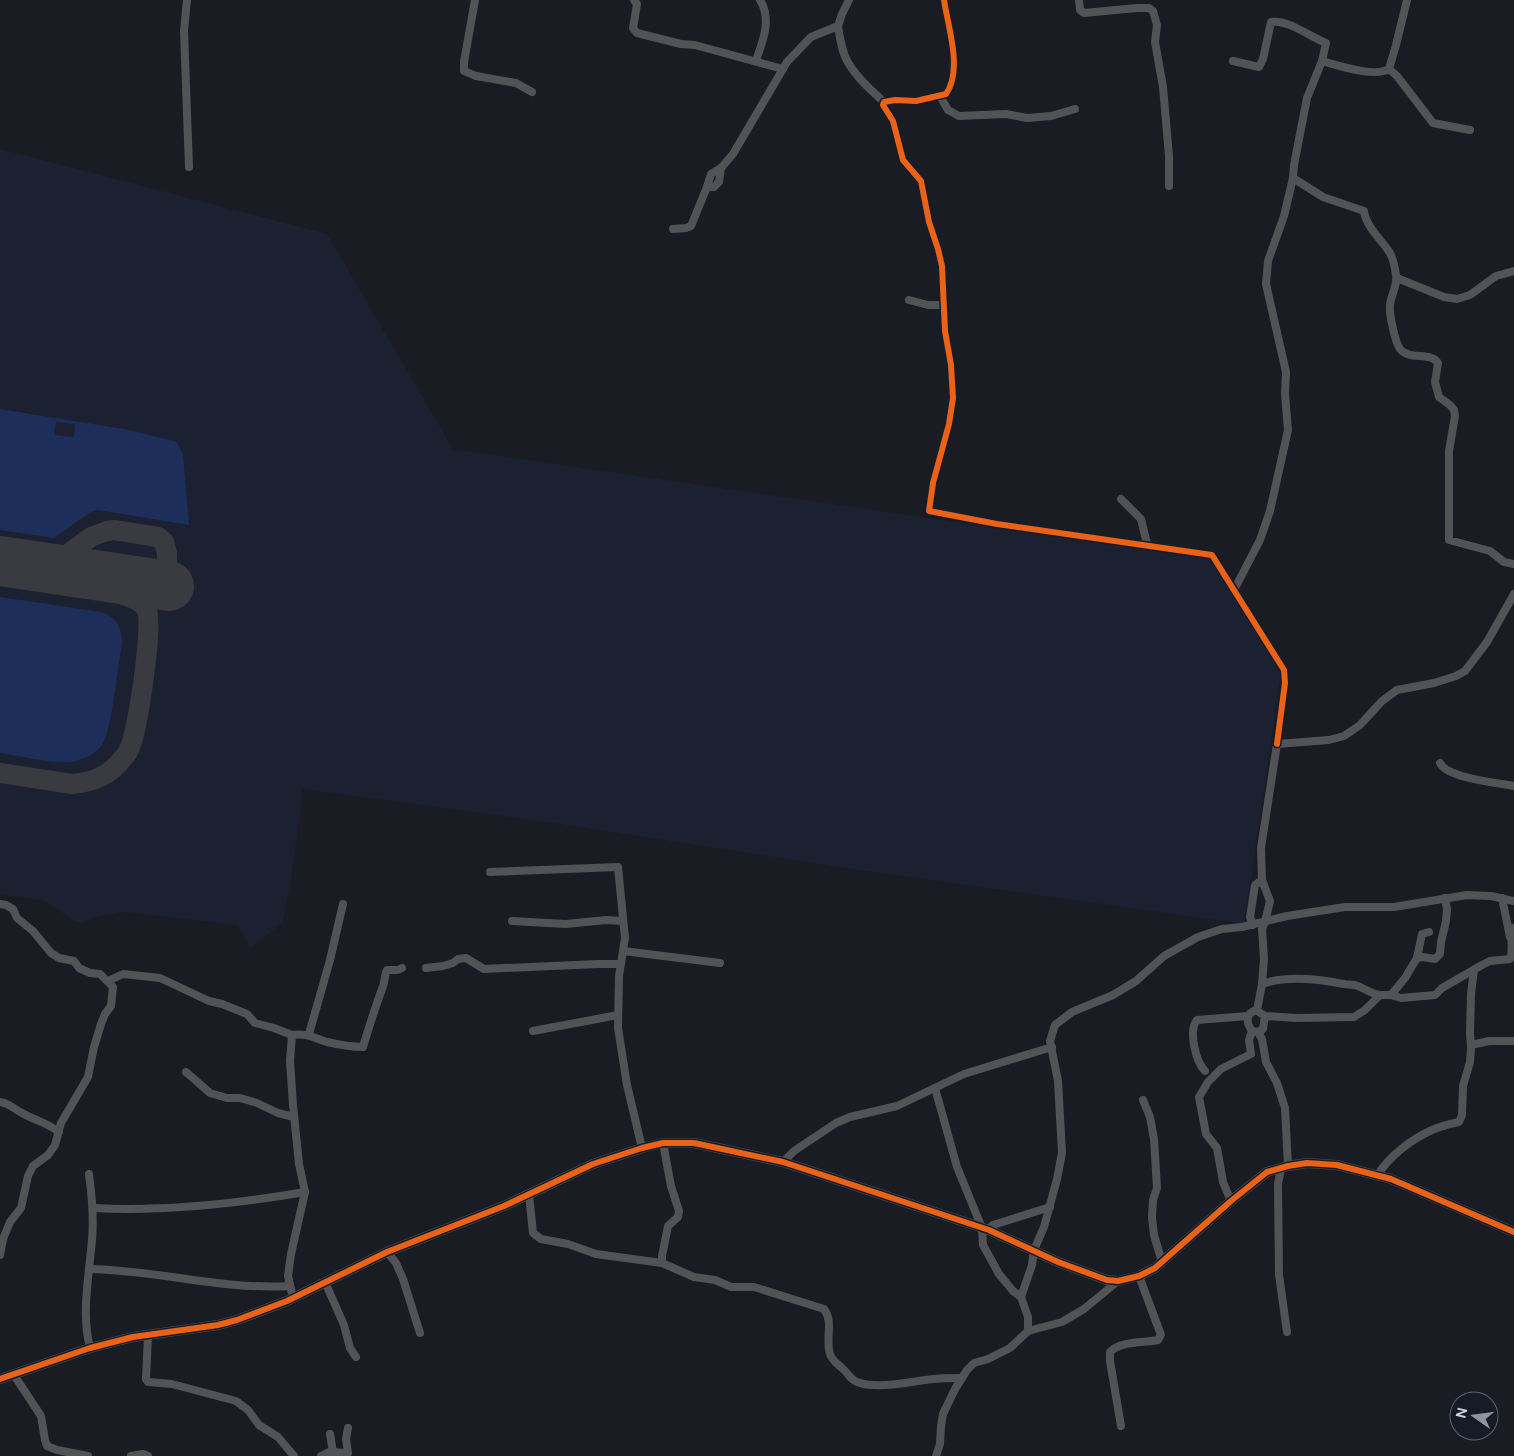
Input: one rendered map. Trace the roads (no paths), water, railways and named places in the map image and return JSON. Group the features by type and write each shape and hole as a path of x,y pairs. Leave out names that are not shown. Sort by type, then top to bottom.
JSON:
{"street":[{"path":"187,0 184,31 189,167"},
{"path":"475,0 464,71 476,76 516,83 532,92"},
{"path":"634,0 637,4 633,28 637,33 783,68"},
{"path":"756,60 767,16 760,0"},
{"path":"849,0 838,26 844,54 848,64 884,102 893,121 903,160 921,181 929,222 942,266 945,331 951,365 953,398 949,424 933,483 929,511 997,524 1120,542 1147,544 1212,555 1284,670 1285,683 1261,848 1262,880 1270,901 1262,928 1264,959 1262,984 1256,1010"},
{"path":"884,102 895,100 916,101 940,96 946,94 951,88 954,79 954,56 944,0"},
{"path":"1079,0 1080,10 1084,13 1137,8 1149,8 1153,11 1157,25 1155,42 1163,87 1169,156 1169,186"},
{"path":"1322,61 1384,73 1389,69 1407,0"},
{"path":"1234,61 1259,68 1263,59 1271,22 1278,21 1303,31 1314,39 1326,44 1322,61 1307,98 1293,178 1284,216 1270,255 1266,284 1286,372 1285,394 1288,430 1270,511 1260,540 1234,590"},
{"path":"673,230 691,226 711,174 721,168 733,154 787,62 811,37 838,26"},
{"path":"1389,69 1432,123 1470,130"},
{"path":"940,96 948,110 960,116 1006,114 1027,118 1051,116 1075,109"},
{"path":"707,188 714,187 720,182 721,168"},
{"path":"1293,178 1323,197 1364,211 1365,220 1391,255 1397,278 1390,304 1390,318 1397,343 1401,351 1408,354 1431,357 1436,360 1438,363 1435,382 1439,397 1454,410 1454,428 1448,451 1449,540 1490,551 1504,562 1514,564"},
{"path":"1397,278 1444,297 1457,298 1470,295 1496,276 1514,271"},
{"path":"909,300 928,305 944,305"},
{"path":"1121,499 1141,519 1147,544"},
{"path":"1277,744 1329,740 1344,736 1360,725 1382,701 1397,690 1434,683 1465,671 1487,642 1514,594"},
{"path":"1440,763 1444,769 1451,772 1480,781 1514,786"},
{"path":"490,872 618,867 625,938 619,976 618,1028 627,1085 642,1148"},
{"path":"1253,925 1250,917 1255,885 1262,880"},
{"path":"1021,1297 1032,1265 1034,1250 1050,1207 1062,1153 1058,1081 1050,1042 1055,1025 1072,1012 1113,995 1136,981 1164,956 1198,937 1222,929 1253,925 1287,916 1344,907 1394,906 1467,895 1491,896 1514,901"},
{"path":"1417,958 1435,958 1440,954 1447,909 1445,898"},
{"path":"1262,984 1286,979 1322,979 1358,986 1364,988 1370,994 1391,995 1401,998 1434,995 1442,988 1490,962 1512,959 1511,941 1502,898"},
{"path":"0,904 13,909 17,918 33,930 51,953 59,958 74,961 80,968 90,973 100,974 113,988 111,1006 101,1024 88,1077 72,1107 65,1115 55,1145 48,1154 33,1166 28,1176 21,1208 10,1222 0,1255"},
{"path":"309,1034 330,960 343,904"},
{"path":"512,921 566,924 606,920 623,921"},
{"path":"1511,941 1514,928"},
{"path":"1391,995 1405,978 1417,958 1422,934 1429,932"},
{"path":"622,951 720,963"},
{"path":"426,968 443,966 458,959 466,958 484,969 620,964"},
{"path":"108,981 123,974 160,978 209,1001 247,1014 255,1023 292,1035 309,1034 325,1041 347,1046 363,1047 383,988 386,972 387,970 402,968"},
{"path":"1377,1176 1387,1163 1409,1144 1434,1129 1459,1122 1462,1115 1464,1086 1470,1062 1470,994 1474,970"},
{"path":"1256,1010 1265,1016 1296,1018 1354,1017 1365,1010 1380,995"},
{"path":"1256,1010 1248,1016 1248,1025 1262,1039 1266,1062 1277,1083 1285,1108 1284,1167 1278,1184 1279,1275 1287,1332"},
{"path":"533,1031 618,1015"},
{"path":"1207,1085 1203,1080 1204,1071 1199,1063 1193,1042 1194,1023 1197,1020 1208,1018 1248,1016"},
{"path":"1231,1201 1223,1182 1217,1148 1206,1134 1199,1098 1217,1073 1232,1062 1251,1054 1249,1040 1255,1032 1262,1029 1265,1016"},
{"path":"292,1035 290,1061 294,1117 299,1164 305,1192 288,1276 293,1298"},
{"path":"1471,1045 1489,1041 1514,1041"},
{"path":"783,1162 794,1150 850,1117 897,1106 964,1074 1052,1047"},
{"path":"1204,1071 1217,1073"},
{"path":"186,1072 210,1093 227,1098 240,1098 278,1113 294,1117"},
{"path":"935,1088 957,1167 985,1229 983,1245 999,1274 1013,1291 1021,1297 1028,1317 1028,1331"},
{"path":"1143,1100 1150,1117 1154,1139 1157,1188 1153,1200 1152,1218 1154,1235 1162,1262"},
{"path":"0,1102 51,1125 59,1132"},
{"path":"662,1264 668,1226 678,1217 680,1211 671,1186 663,1143"},
{"path":"0,1379 90,1348 133,1338 223,1324 237,1320 293,1298 387,1252 479,1216 593,1164 663,1143 694,1143 783,1162 985,1229 1058,1262 1107,1280 1118,1281 1139,1276 1162,1262 1267,1172 1307,1163 1337,1165 1391,1179 1514,1232"},
{"path":"89,1174 93,1208 86,1313 87,1337 90,1348"},
{"path":"93,1208 164,1209 270,1198 305,1192"},
{"path":"529,1194 533,1233 540,1239 568,1244 596,1254 662,1264 694,1277 715,1280 731,1288 754,1287 824,1309 828,1322 830,1355 836,1364 857,1382 876,1384 936,1378 961,1378"},
{"path":"985,1229 1050,1207"},
{"path":"387,1252 396,1262 403,1279 420,1333"},
{"path":"89,1269 134,1271 218,1284 244,1284 262,1287 290,1286"},
{"path":"1121,1426 1110,1352 1120,1346 1158,1340 1161,1335 1139,1276"},
{"path":"936,1456 940,1444 943,1414 961,1378 974,1363 988,1359 1010,1348 1028,1331 1062,1322 1084,1309 1118,1281"},
{"path":"325,1282 344,1325 350,1348 356,1357"},
{"path":"148,1336 146,1379 148,1382 172,1384 236,1401 248,1410 259,1425 278,1437 294,1456"},
{"path":"14,1375 41,1416 47,1446 57,1450 88,1456"},
{"path":"321,1456 333,1452 348,1453 346,1439 348,1428"},
{"path":"330,1434 333,1452"},
{"path":"131,1456 142,1454 148,1456"}]}
